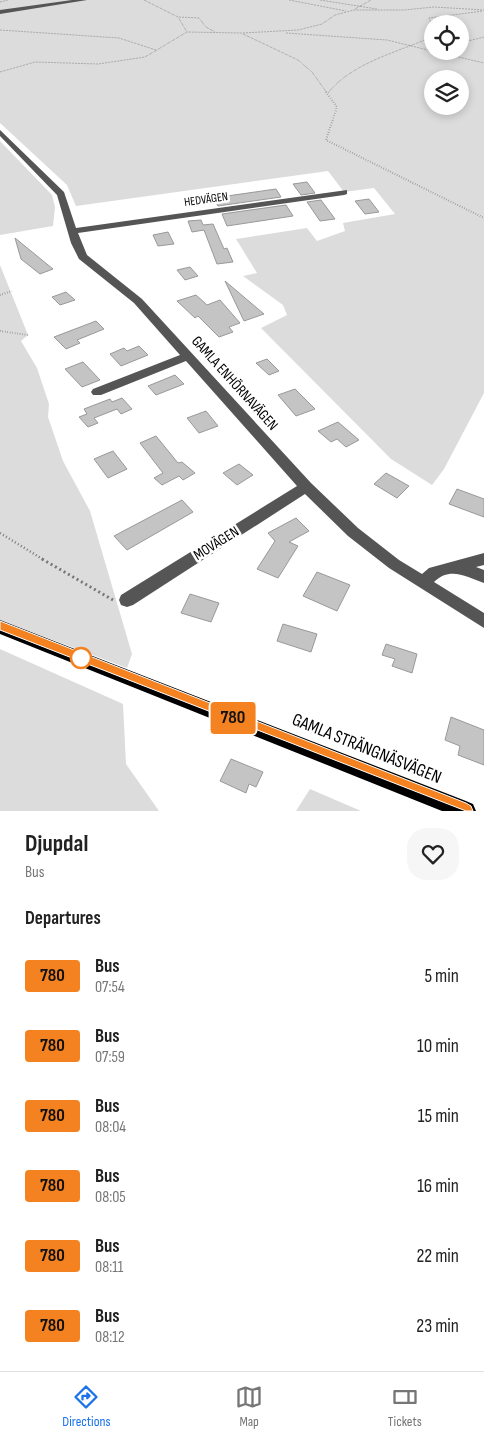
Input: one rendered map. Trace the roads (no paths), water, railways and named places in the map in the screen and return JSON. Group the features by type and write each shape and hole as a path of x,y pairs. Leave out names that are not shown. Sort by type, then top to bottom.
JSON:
{"main road":[{"name":"GAMLA STRÄNGNÄSVÄGEN","path":"0,627 466,811"}],"street":[{"path":"0,12 84,0"},
{"name":"GAMLA ENHÖRNAVÄGEN","path":"0,132 61,194 72,231 83,257 138,301 190,356 306,487 353,532 423,583 484,621"},
{"name":"HEDVÄGEN","path":"72,231 344,192"},
{"path":"97,392 190,356"},
{"name":"MOVÄGEN","path":"127,600 306,487"},
{"path":"423,583 434,572 484,559"},
{"path":"457,566 484,577"}]}
